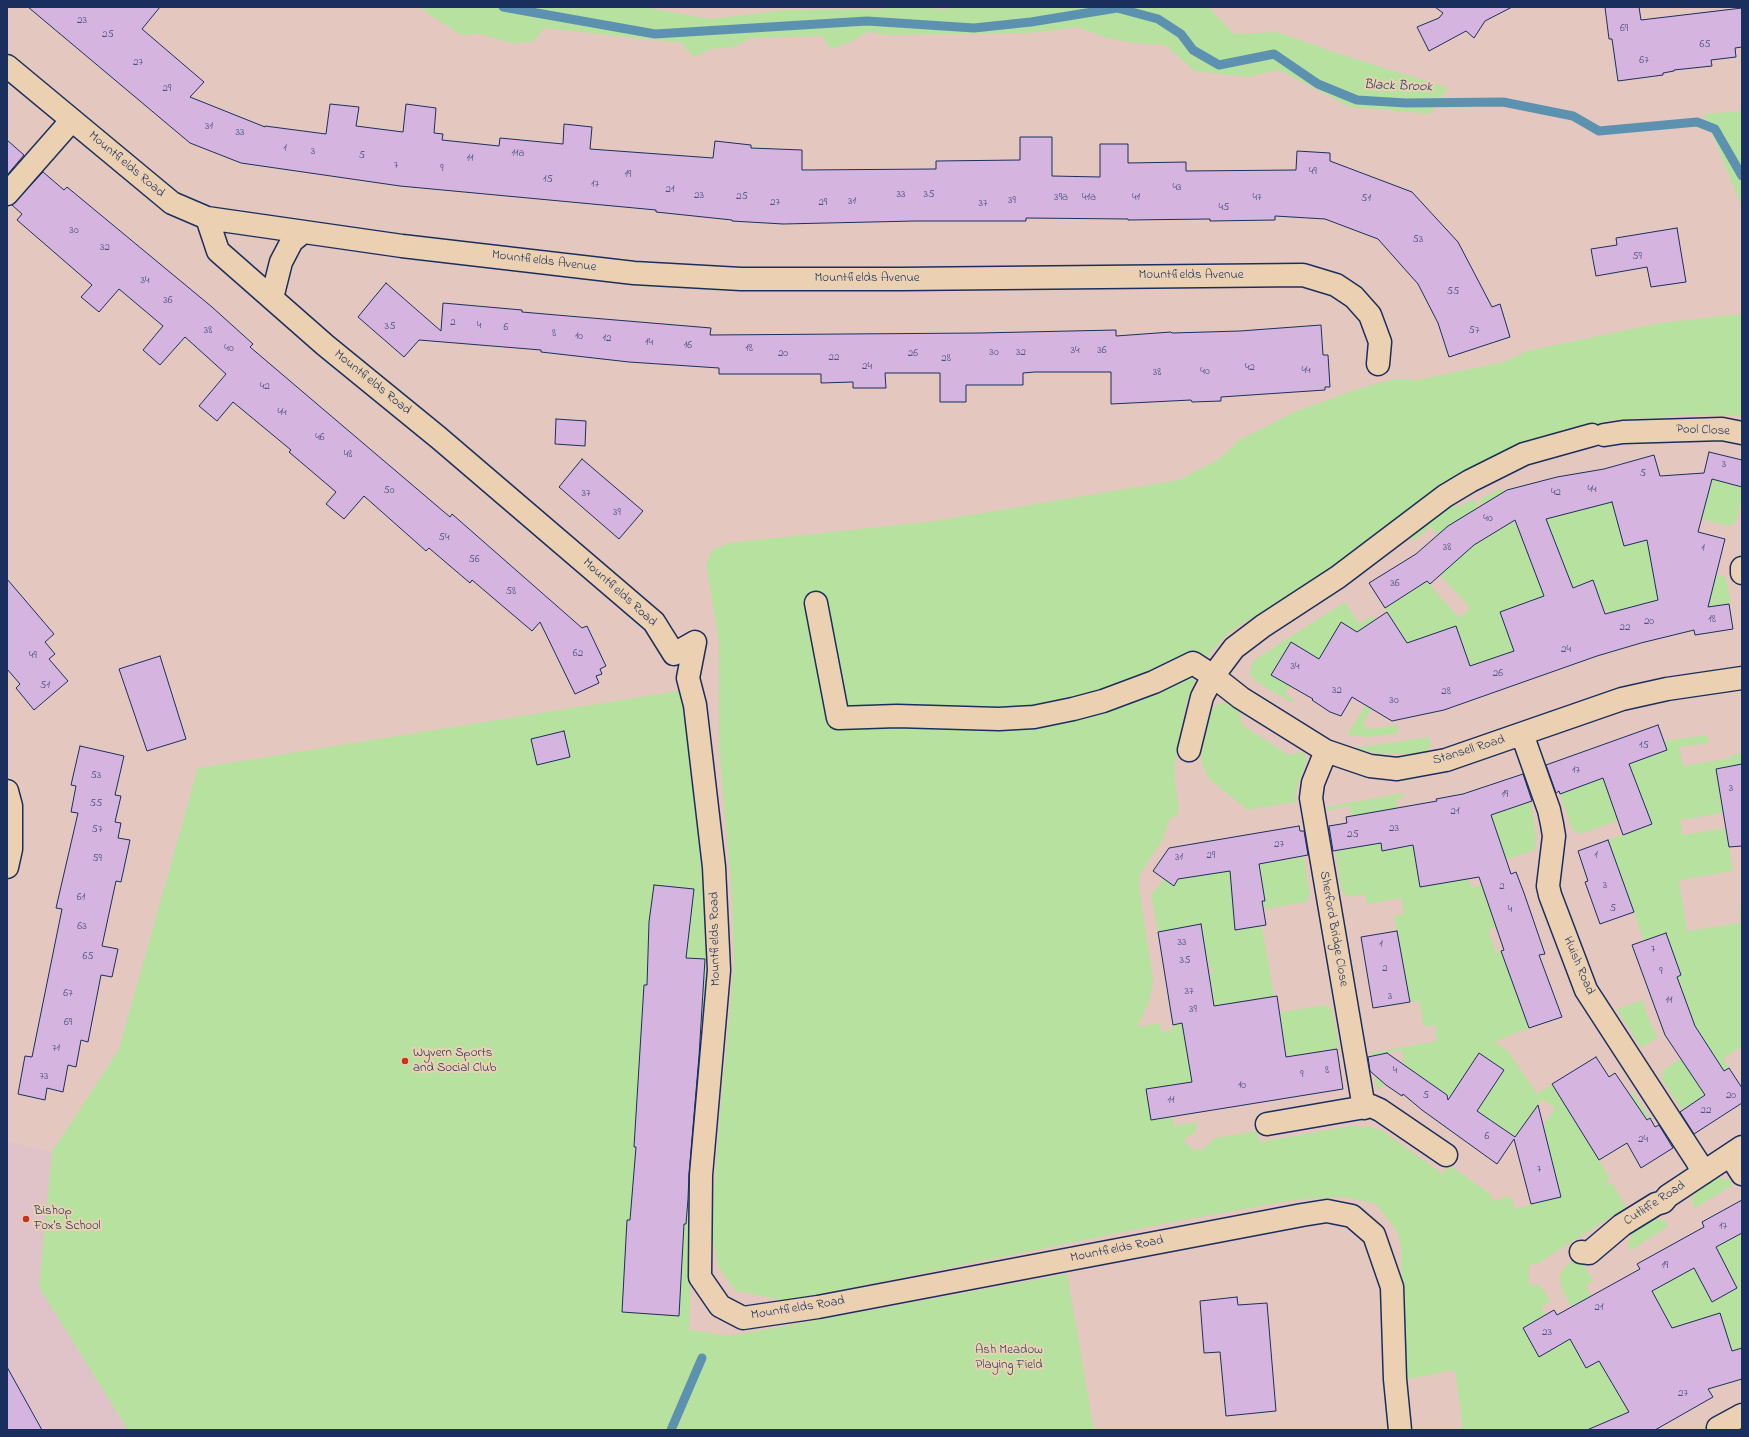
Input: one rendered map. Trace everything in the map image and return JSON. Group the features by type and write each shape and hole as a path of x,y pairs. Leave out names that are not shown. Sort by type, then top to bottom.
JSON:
{"street":[{"name":"Mountfields Road","path":"7,66 172,203 207,218 218,251 325,345 446,443 654,622 674,654 695,642 688,678 695,705 714,867 718,970 701,1175 700,1277 720,1306 743,1318 818,1307 1326,1211 1352,1216 1374,1235 1392,1287 1395,1379 1400,1430"},
{"path":"7,194 72,120"},
{"name":"Mountfields Avenue","path":"207,218 402,246 634,273 741,279 901,280 1304,276 1336,284 1354,297 1370,315 1380,342 1378,364"},
{"path":"272,298 281,262 292,241 303,232"},
{"name":"Pool Close","path":"1213,676 1234,648 1263,626 1338,577 1445,496 1470,481 1524,454 1598,435 1623,432 1722,429 1742,434"},
{"path":"1742,568 1742,573"},
{"name":"Stansell Road","path":"816,603 838,718 897,716 999,719 1034,717 1103,701 1154,682 1193,663 1213,676 1241,698 1326,751 1370,766 1396,768 1446,760 1622,699 1667,689 1742,678"},
{"path":"1189,750 1202,697 1213,676"},
{"name":"Huish Road","path":"1522,734 1549,810 1552,824 1554,836 1548,882 1550,895 1586,990 1697,1161 1703,1173"},
{"name":"Sherford Bridge Close","path":"1326,751 1313,783 1311,798 1364,1108"},
{"path":"7,791 11,806 11,848 7,867"},
{"path":"1267,1124 1371,1106 1380,1110 1446,1156"},
{"name":"Cutliffe Road","path":"1581,1252 1589,1253 1622,1225 1656,1204 1663,1202 1668,1196 1736,1151 1742,1174"},
{"path":"1718,1428 1742,1415"}],"shaded area":[{"name":"Bishop Fox's School","path":"7,1141 52,1152 39,1287 128,1430 7,1430"}],"green space":[{"path":"421,7 642,7 710,19 786,10 883,9 889,7 924,7 946,10 951,7 1208,7 1234,34 1277,32 1337,53 1448,88 1430,114 1350,107 1279,70 1248,77 1195,71 1165,45 1133,43 1107,38 1077,27 1031,33 886,35 868,32 848,43 830,49 822,36 752,38 733,47 711,49 694,57 681,43 544,28 534,41 514,44 480,34 461,35 428,14"},
{"path":"1742,111 1742,207 1704,114"},
{"path":"1742,314 1742,416 1697,415 1612,420 1537,439 1517,447 1346,561 1229,632 1208,655 1195,680 1186,703 1175,762 1175,779 1179,812 1175,817 1170,818 1163,839 1140,874 1139,888 1153,981 1149,1002 1137,1027 1160,1023 1161,1032 1173,1030 1173,1025 1216,1018 1209,974 1213,973 1213,968 1209,969 1201,925 1158,932 1151,895 1164,879 1174,885 1183,872 1199,876 1230,871 1236,906 1265,901 1259,864 1304,857 1310,895 1306,902 1252,911 1234,919 1236,930 1262,926 1274,997 1264,1015 1325,1005 1332,1009 1339,1048 1287,1057 1280,1017 1189,1062 1192,1082 1146,1089 1172,1116 1174,1126 1198,1122 1194,1133 1183,1140 1194,1151 1198,1148 1201,1151 1215,1138 1257,1131 1259,1142 1351,1126 1371,1127 1381,1130 1443,1174 1450,1165 1490,1194 1493,1201 1511,1196 1514,1209 1561,1197 1550,1153 1537,1135 1555,1108 1542,1099 1515,1138 1477,1110 1504,1071 1480,1053 1450,1097 1417,1074 1404,1067 1402,1050 1377,1055 1382,1081 1384,1083 1379,1090 1376,1086 1371,1053 1437,1041 1435,1025 1424,1027 1419,1001 1410,1002 1394,916 1404,914 1401,898 1367,904 1365,894 1349,897 1342,892 1335,851 1376,844 1371,813 1352,816 1349,806 1327,811 1327,807 1403,793 1404,797 1396,799 1397,808 1383,851 1413,846 1420,887 1449,882 1467,875 1472,888 1481,885 1496,927 1488,930 1496,953 1501,951 1529,1028 1494,1042 1508,1051 1537,1094 1567,1075 1634,1094 1650,1118 1626,1143 1613,1151 1597,1126 1583,1134 1609,1177 1606,1186 1612,1183 1626,1207 1537,1264 1529,1265 1529,1285 1540,1286 1544,1290 1550,1302 1541,1307 1545,1315 1523,1328 1539,1357 1571,1339 1600,1360 1672,1329 1652,1291 1694,1268 1712,1302 1737,1288 1715,1247 1742,1233 1742,1348 1621,1398 1640,1430 1636,1430 1629,1412 1585,1430 1463,1430 1455,1370 1402,1380 1402,1280 1401,1247 1398,1233 1382,1211 1373,1203 1345,1197 1299,1199 1167,1223 787,1301 736,1291 719,1268 711,1235 720,1114 734,967 732,895 719,748 719,642 706,564 712,550 729,543 935,521 1179,480 1219,459 1238,441 1292,413 1355,390 1390,380 1417,380 1504,362 1527,351 1660,323"},
{"path":"1703,477 1742,487 1742,497 1736,522 1729,526 1673,512 1681,560 1718,569 1716,575 1725,577 1731,603 1691,610 1653,569 1658,600 1610,613 1603,608 1593,581 1567,590 1542,643 1528,602 1500,612 1514,651 1470,666 1456,626 1441,631 1456,672 1412,642 1398,646 1372,708 1364,721 1365,727 1369,729 1397,725 1398,733 1369,737 1347,735 1366,705 1341,623 1319,659 1291,642 1271,674 1290,686 1285,694 1294,700 1292,703 1255,681 1250,673 1254,660 1345,602 1359,624 1372,616 1390,644 1403,636 1385,608 1421,585 1406,560 1407,559 1459,618 1470,608 1440,575 1473,545 1453,522 1438,535 1431,527 1412,542 1413,533 1451,504 1458,507 1474,499 1479,507 1478,543 1514,521 1499,496 1482,505 1479,500 1501,488 1534,570 1562,559 1542,512 1578,502 1581,510 1612,502 1624,546 1639,542"},
{"name":"Wyvern Sports and Social Club","path":"684,690 708,941 695,1149 689,1330 730,1336 1067,1274 1094,1430 128,1430 39,1287 52,1152 119,1049 198,768"},
{"path":"1224,703 1239,711 1242,725 1289,755 1301,752 1305,754 1305,766 1295,795 1296,802 1247,810 1210,780 1203,767 1201,757 1211,710 1218,704"},
{"path":"1707,735 1709,743 1679,747 1683,766 1732,758 1731,755 1742,753 1742,764 1716,769 1723,813 1680,820 1682,835 1726,828 1733,871 1679,880 1687,931 1741,923 1739,907 1742,912 1742,1046 1723,1059 1729,1068 1710,1080 1715,1089 1682,1110 1662,1080 1663,1070 1706,1043 1689,1017 1664,1033 1660,1022 1690,1011 1679,981 1649,992 1647,987 1681,975 1644,941 1608,840 1651,824 1630,764 1666,751 1663,741"},
{"path":"1429,737 1431,745 1427,751 1413,754 1378,754 1355,748"},
{"path":"1603,778 1618,820 1581,834 1572,829 1560,794"},
{"path":"1530,802 1536,833 1535,850 1506,860 1491,815"},
{"path":"1642,1000 1651,1025 1658,1037 1641,1048 1617,1009"},
{"path":"1719,1178 1730,1180 1732,1185 1694,1209 1692,1201 1695,1192"},
{"path":"1656,1219 1666,1221 1668,1226 1630,1251 1628,1243 1632,1234 1651,1220"},
{"path":"1579,1256 1593,1281 1586,1286 1591,1296 1571,1307 1561,1287 1561,1272"}],"building":[{"path":"28,7 160,7 142,29 204,82 190,97 265,127 326,134 330,104 359,107 356,126 403,132 406,104 436,108 434,133 443,134 442,140 499,146 500,138 563,144 564,124 592,127 590,149 713,158 715,141 751,145 751,148 802,150 802,170 936,169 936,161 1020,160 1020,137 1052,137 1052,176 1100,177 1100,144 1128,144 1128,163 1186,162 1186,171 1296,170 1297,151 1330,153 1330,161 1412,192 1458,242 1492,307 1500,304 1510,337 1449,357 1438,323 1418,284 1378,239 1325,219 1275,216 1275,220 1210,221 1210,219 1128,220 1026,218 1026,221 915,221 783,224 732,221 656,212 656,210 400,186 241,163 190,143"},
{"path":"1435,7 1512,7 1485,21 1474,38 1466,31 1429,51 1417,27 1439,18 1443,13"},
{"path":"1605,7 1639,7 1641,20 1742,8 1742,47 1735,48 1736,57 1711,60 1712,66 1674,70 1663,73 1663,75 1618,81 1612,39 1609,39"},
{"path":"7,140 24,155 7,175"},
{"path":"43,172 64,190 67,187 212,307 253,344 250,347 450,517 452,514 582,628 587,626 606,666 600,669 602,674 596,676 599,683 575,694 540,622 532,631 472,580 470,583 429,548 426,551 364,496 344,519 326,504 336,492 289,452 291,450 233,402 217,421 199,406 226,374 185,337 160,365 143,350 163,326 119,289 99,312 81,297 92,285 17,220 22,214 12,205"},
{"path":"1677,228 1686,282 1651,287 1647,267 1596,276 1591,249 1617,245 1616,238"},
{"path":"386,283 441,331 443,303 522,310 522,312 711,328 710,335 980,333 1116,330 1116,336 1171,332 1240,331 1321,325 1323,355 1328,355 1330,387 1325,387 1325,390 1221,397 1221,401 1192,402 1191,400 1111,404 1111,372 1035,372 1023,373 1023,385 966,385 966,402 940,402 940,373 885,373 886,388 853,388 853,382 821,383 821,374 719,374 719,368 629,362 541,352 541,350 419,340 404,357 358,317"},
{"path":"556,419 586,421 585,446 555,444"},
{"path":"1709,452 1742,460 1742,487 1712,479 1698,532 1725,539 1708,607 1729,604 1733,629 1695,635 1694,630 1641,643 1597,656 1444,710 1392,721 1352,697 1341,716 1330,712 1312,700 1313,699 1271,675 1291,642 1319,659 1341,622 1357,632 1387,612 1407,643 1456,626 1470,666 1514,651 1500,612 1544,596 1515,520 1474,545 1430,584 1427,581 1385,608 1369,583 1416,554 1448,526 1507,490 1557,477 1604,469 1654,455 1660,476 1704,473","holes":["1612,502 1624,546 1647,540 1658,600 1605,614 1593,580 1573,588 1546,519"]},
{"path":"582,459 643,511 619,539 559,487"},
{"path":"7,579 54,634 45,642 55,654 49,659 68,681 34,710 16,688 20,684 7,669"},
{"path":"160,656 186,739 147,751 119,669"},
{"path":"1658,725 1667,750 1629,764 1652,824 1623,835 1603,778 1560,794 1559,791 1556,793 1546,765"},
{"path":"564,731 570,757 537,765 531,739"},
{"path":"80,746 124,756 115,795 121,796 115,822 121,823 118,838 130,840 121,882 116,881 102,946 118,949 112,977 101,975 88,1042 81,1040 76,1067 68,1065 63,1092 47,1088 45,1100 18,1094 25,1056 32,1057 62,909 56,908 78,813 71,812 76,786 71,785"},
{"path":"1742,764 1742,846 1729,847 1716,769"},
{"path":"1523,774 1532,801 1491,815 1511,874 1516,872 1524,893 1545,954 1539,955 1562,1017 1529,1028 1501,951 1504,950 1479,877 1420,887 1413,845 1382,851 1381,843 1333,851 1329,826 1347,823 1346,817 1437,801 1436,799 1463,794"},
{"path":"1299,826 1300,831 1304,831 1308,855 1259,864 1265,901 1262,901 1266,925 1235,930 1230,871 1178,879 1174,886 1153,871 1169,848"},
{"path":"1608,840 1634,912 1600,924 1585,882 1588,881 1578,851"},
{"path":"654,885 694,889 686,958 705,959 688,1199 686,1224 684,1224 679,1316 622,1312 627,1220 630,1220 636,1147 634,1147 644,985 647,985 649,922"},
{"path":"1201,924 1214,1006 1277,996 1286,1057 1337,1049 1343,1089 1151,1120 1146,1089 1192,1082 1182,1023 1173,1025 1158,932"},
{"path":"1397,931 1410,1002 1373,1008 1361,937"},
{"path":"1666,933 1681,975 1677,977 1695,1026 1724,1071 1729,1068 1742,1088 1742,1103 1694,1134 1680,1112 1705,1095 1665,1035 1632,945"},
{"path":"1387,1053 1447,1095 1448,1100 1479,1053 1504,1070 1477,1111 1515,1137 1538,1105 1561,1197 1531,1204 1514,1139 1497,1164 1422,1110 1403,1094 1402,1096 1386,1085 1370,1071 1368,1057"},
{"path":"1596,1057 1609,1077 1615,1073 1647,1120 1650,1118 1655,1127 1659,1125 1673,1148 1641,1168 1627,1143 1599,1160 1552,1084"},
{"path":"1742,1200 1742,1233 1716,1247 1737,1288 1712,1302 1694,1268 1652,1291 1672,1328 1720,1313 1732,1351 1742,1348 1742,1379 1708,1389 1713,1397 1655,1430 1587,1430 1629,1412 1599,1361 1586,1368 1570,1339 1539,1357 1523,1328 1554,1310 1557,1315 1640,1269 1637,1264 1704,1227 1702,1222"},
{"path":"1237,1297 1238,1305 1267,1303 1276,1411 1226,1416 1220,1352 1204,1353 1200,1301"},
{"path":"7,1367 42,1430 7,1430"}],"waterway":[{"name":"Black Brook","path":"503,7 655,34 867,21 974,28 1031,22 1117,8 1158,19 1181,34 1193,50 1219,65 1274,54 1318,84 1357,100 1406,103 1503,102 1573,116 1599,131 1697,122 1715,129 1742,176"},
{"path":"671,1430 702,1358"}],"place":[{"name":"Wyvern Sports and Social Club","path":"405,1061"},
{"name":"Bishop Fox's School","path":"26,1219"}],"park label":[{"name":"Ash Meadow Playing Field","path":"1009,1358"}]}
